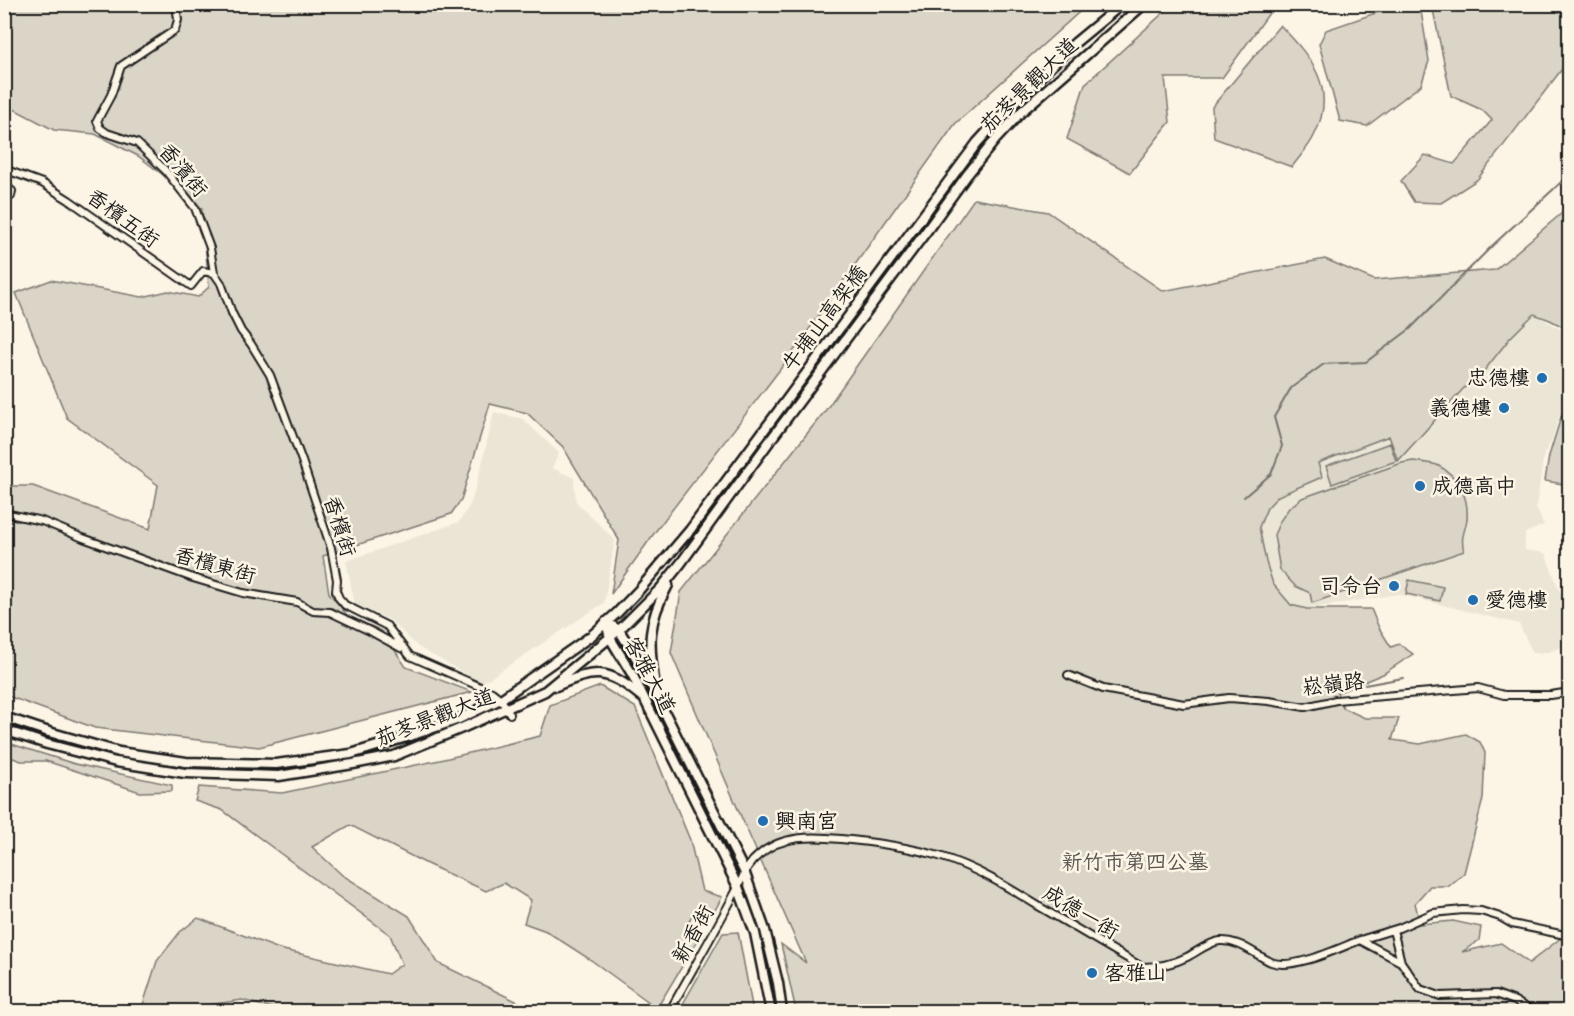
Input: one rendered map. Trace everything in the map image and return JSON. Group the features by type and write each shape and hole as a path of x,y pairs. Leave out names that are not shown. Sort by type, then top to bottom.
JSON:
{"street":[{"name":"香濱街","path":"176,4 178,20 175,30 121,66 98,121 100,128 107,133 137,143 165,170 195,208 210,248 214,273"},
{"name":"茄苳景觀大道","path":"917,222 977,143 1019,97 1076,42 1122,4"},
{"name":"茄苳景觀大道","path":"928,230 967,175 1021,112 1144,4"},
{"name":"香檳五街","path":"4,169 42,183 191,286 203,271 214,273"},
{"path":"4,185 12,191 11,196 4,197"},
{"name":"牛埔山高架橋","path":"759,436 917,222"},
{"name":"牛埔山高架橋","path":"769,442 928,230"},
{"name":"香檳街","path":"214,273 221,283 241,331 270,375 332,548 337,580 336,591 339,598 345,605 387,626 410,656 492,692 501,699"},
{"name":"茄苳景觀大道","path":"4,717 119,752 186,762 276,764 351,754 459,719 501,699 591,636 606,622 639,590 690,530 759,436"},
{"name":"茄苳景觀大道","path":"4,730 116,762 219,776 279,776 394,756 508,711 545,691 620,630 661,588 681,563 769,442"},
{"name":"香檳東街","path":"4,513 42,521 193,578 243,593 297,602 313,611 330,612 393,643 410,656"},
{"path":"657,695 650,649 653,618 681,563"},
{"name":"客雅大道","path":"606,622 620,630 642,667 744,871 765,930 778,983 782,1011"},
{"name":"客雅大道","path":"606,622 610,638 632,674 738,887 755,933 771,1011"},
{"path":"545,691 593,673 608,675 622,681 644,699"},
{"name":"崧嶺路","path":"1068,675 1103,688 1184,704 1228,698 1305,707 1336,700 1478,688 1504,695 1569,692"},
{"path":"501,699 508,711"},
{"name":"成德一街","path":"744,871 751,862 774,844 794,839 821,837 856,840 939,856 987,876 1142,967 1175,962 1219,941 1238,943 1274,963 1304,962 1433,913 1463,910 1481,911 1500,917 1512,924 1569,936"},
{"name":"新香街","path":"669,1011 738,887 744,871"},
{"path":"1393,930 1401,962 1420,989 1440,996 1496,994 1533,1011"},
{"path":"1360,940 1401,962"}],"shaded area":[{"name":"成德高中","path":"1534,314 1569,334 1570,390 1552,440 1544,454 1536,508 1544,525 1525,533 1525,550 1545,553 1569,616 1569,644 1549,652 1533,653 1519,624 1398,594 1307,609 1292,605 1273,584 1266,562 1259,527 1267,508 1278,496 1322,477 1318,463 1389,436 1399,460 1463,389 1484,371 1510,338"},
{"path":"494,412 523,419 559,453 552,468 574,478 576,502 615,540 604,603 482,683 418,647 390,620 355,605 346,561 459,522 471,503"}],"green space":[{"path":"5,5 1087,5 955,124 788,359 655,532 611,594 619,540 563,447 527,413 490,404 461,500 451,514 323,556 329,593 347,615 382,631 406,667 472,692 259,747 95,728 5,695 5,486 33,486 150,529 158,485 67,418 16,293 51,280 142,297 168,291 198,297 209,287 202,209 191,196 138,156 95,134 54,130 5,103"},
{"path":"1172,5 1275,5 1222,78 1165,78 1170,122 1130,173 1067,139 1085,84"},
{"path":"1399,5 1420,5 1429,61 1421,85 1367,126 1340,121 1319,44 1326,30"},
{"path":"1432,5 1570,5 1569,65 1562,69 1477,180 1441,203 1414,202 1401,181 1425,155 1454,164 1492,120 1482,110 1451,96"},
{"path":"1280,25 1311,62 1322,89 1321,119 1312,140 1292,167 1214,138 1212,107"},
{"name":"新竹市第四公墓","path":"974,199 1048,212 1163,291 1325,259 1374,280 1495,270 1569,207 1569,330 1534,314 1510,338 1484,371 1463,389 1398,461 1389,436 1318,463 1322,477 1278,496 1267,508 1259,527 1273,584 1291,605 1307,609 1371,609 1391,647 1399,644 1413,654 1383,674 1337,693 1343,708 1365,718 1399,718 1392,740 1420,744 1466,734 1480,742 1485,753 1483,799 1464,873 1449,886 1430,886 1415,903 1420,924 1453,921 1481,927 1479,940 1462,952 1501,943 1529,963 1562,937 1569,940 1569,1011 796,1011 781,944 806,963 671,653 681,592 825,411"},
{"path":"1569,391 1569,485 1545,481 1549,456"},
{"path":"1390,443 1396,461 1332,484 1326,466"},
{"path":"1413,461 1437,465 1451,475 1461,488 1467,511 1463,538 1464,551 1312,603 1310,593 1295,586 1280,570 1274,535 1289,508 1302,498"},
{"path":"1409,580 1443,587 1440,601 1406,594"},
{"path":"600,686 635,707 690,840 702,891 722,897 713,914 694,910 686,929 698,940 657,1008 591,960 546,931 524,923 531,900 504,883 486,891 350,825 312,847 342,875 409,916 438,963 524,1005 531,1011 286,1012 242,1000 202,1006 201,1011 141,1011 157,961 180,932 198,918 279,949 388,974 402,964 390,935 222,810 195,801 199,787 282,793 440,760 540,736 550,705"},
{"path":"5,742 75,764 172,785 172,791 140,792 46,761 21,761 5,755"},
{"path":"738,932 753,1011 679,1011 723,933"}],"waterway":[{"path":"1244,497 1271,474 1282,446 1274,417 1291,388 1324,364 1366,362 1410,329 1493,245 1570,174"},
{"path":"1365,685 1403,678"}],"place":[{"name":"忠德樓","path":"1542,378"},
{"name":"義德樓","path":"1504,408"},
{"name":"成德高中","path":"1420,486"},
{"name":"司令台","path":"1394,586"},
{"name":"愛德樓","path":"1473,600"},
{"name":"興南宮","path":"763,821"},
{"name":"客雅山","path":"1092,973"}]}
